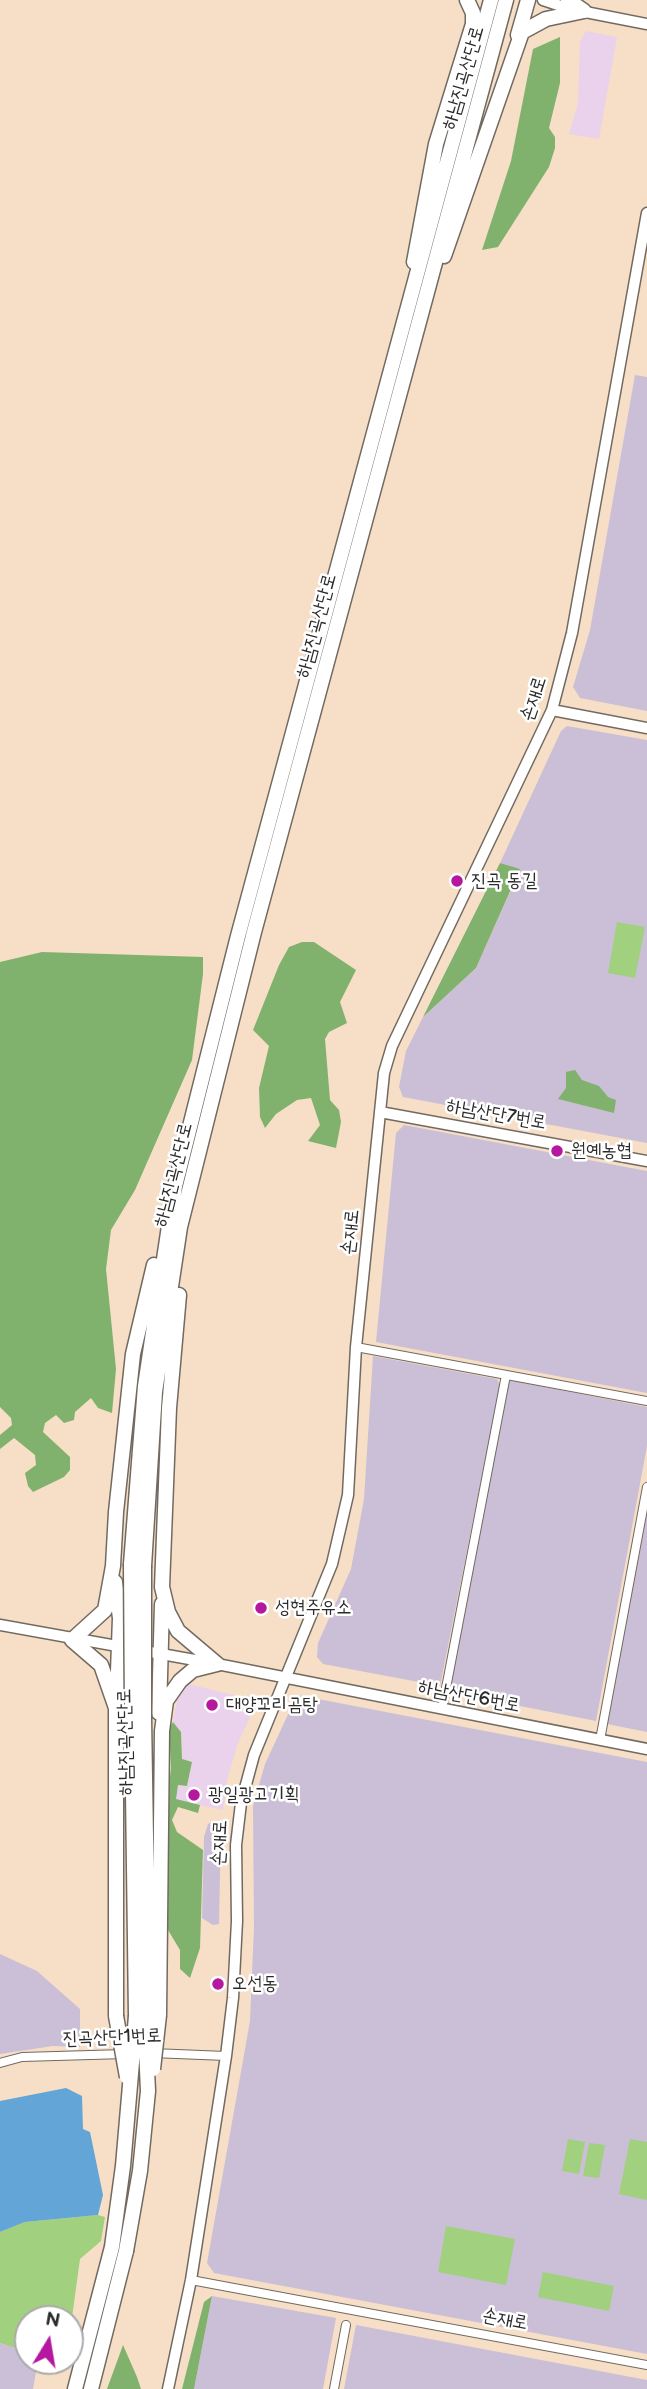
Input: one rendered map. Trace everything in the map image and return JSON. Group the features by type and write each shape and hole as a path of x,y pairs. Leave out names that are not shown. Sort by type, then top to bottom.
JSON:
{"highway":[{"path":"467,0 473,13 473,24"},
{"path":"407,345 436,145 473,24 477,0"},
{"name":"하남진곡산단로","path":"484,54 491,0"},
{"name":"하남진곡산단로","path":"484,54 506,0"},
{"path":"514,54 528,0"},
{"path":"568,0 584,11"},
{"path":"407,345 522,32 530,25 584,11"},
{"path":"407,345 484,54"},
{"name":"하남진곡산단로","path":"137,1565 155,1392 180,1227 304,721 407,345"},
{"name":"하남진곡산단로","path":"75,2389 119,2249 140,2171 148,2091 138,1718 137,1565 145,1386 175,1186 238,936 304,721"},
{"path":"116,1708 101,1665 72,1640 105,1610 113,1566 133,1354 175,1186"},
{"path":"162,1731 159,1708 169,1408 178,1304 190,1227 191,1186"},
{"path":"113,1566 120,1618 116,1708 116,2016 129,2089"},
{"path":"162,1587 168,1612 178,1631 217,1664"},
{"path":"148,2015 162,1731 166,1701 180,1681 193,1670 217,1664"},
{"name":"하남진곡산단로","path":"91,2389 119,2249 129,2089 148,2015"}],"main road":[{"path":"543,0 647,24"},
{"name":"손재로","path":"168,2389 191,2280 226,2056 233,1998 237,1921 236,1845 241,1803 254,1755 332,1564 348,1495 356,1347 384,1073 391,1046 552,710 572,633 647,213"},
{"path":"552,710 647,728"},
{"name":"하남산단7번로","path":"380,1112 647,1161"},
{"name":"하남산단6번로","path":"0,1625 217,1664 647,1749"}],"street":[{"path":"356,1347 647,1401"},
{"path":"442,1709 506,1375"},
{"path":"600,1740 647,1487"},
{"name":"진곡산단1번로","path":"0,2063 22,2057 69,2055 179,2053 226,2056"},
{"name":"손재로","path":"191,2280 647,2365"},
{"path":"334,2389 346,2325"}],"shaded area":[{"path":"586,31 617,37 599,139 569,134 578,104 580,42"},
{"path":"635,375 647,377 647,711 580,698 573,687 590,630"},
{"path":"567,726 647,740 647,1143 403,1097 399,1087 406,1051 423,1017 476,968 520,870 500,863 561,731"},
{"path":"404,1125 647,1171 647,1393 376,1342 396,1133"},
{"path":"373,1356 497,1379 500,1385 440,1686 323,1664 317,1657 318,1643 351,1569 364,1499"},
{"path":"509,1380 647,1407 647,1446 596,1721 449,1692"},
{"path":"647,1511 647,1732 607,1724"},
{"path":"188,1684 254,1700 255,1706 238,1743 227,1780 223,1810 175,1800 178,1785 187,1786 192,1762 182,1760 181,1732 173,1722 177,1700"},
{"path":"297,1695 647,1762 647,2354 214,2273 207,2263 250,2021 254,1927 253,1806 265,1764"},
{"path":"219,1821 221,1826 219,1924 213,1925 202,1918 204,1837 208,1824"},
{"path":"0,1954 37,1971 80,2009 80,2047 53,2046 0,2054"},
{"path":"212,2296 336,2318 323,2389 194,2389"},
{"path":"356,2325 647,2380 647,2389 344,2389"},
{"path":"0,2343 14,2348 14,2375 36,2375 33,2389 0,2389"}],"green space":[{"path":"560,37 560,83 549,128 555,137 555,148 549,167 498,247 482,250 511,161 533,49"},
{"path":"500,863 520,869 476,968 423,1017"},
{"path":"617,922 645,927 635,978 608,973"},
{"path":"302,942 314,942 356,970 340,1002 347,1023 329,1032 325,1039 330,1100 339,1110 341,1122 336,1148 308,1141 320,1125 311,1098 297,1100 276,1114 265,1128 260,1117 259,1088 269,1046 253,1030 289,947"},
{"path":"42,952 203,957 203,974 192,1060 135,1190 111,1230 106,1269 116,1369 112,1413 98,1408 91,1398 75,1412 74,1420 64,1423 56,1415 45,1423 43,1432 70,1457 70,1470 64,1477 33,1492 28,1486 25,1473 36,1465 35,1455 14,1438 0,1449 0,1435 12,1425 11,1418 0,1407 0,962"},
{"path":"575,1070 582,1080 599,1086 608,1097 616,1100 614,1113 558,1099 566,1088 566,1072"},
{"path":"173,1722 181,1732 182,1759 192,1762 187,1786 178,1785 176,1799 200,1805 198,1813 178,1807 172,1820 177,1832 203,1850 200,1948 190,1978 180,1969 180,1950 165,1925 165,1821 171,1768 169,1729"},
{"path":"568,2139 585,2142 579,2174 562,2171"},
{"path":"630,2139 647,2142 647,2200 619,2194"},
{"path":"589,2143 605,2145 599,2178 583,2176"},
{"path":"98,2215 105,2217 101,2241 80,2259 74,2305 14,2305 14,2348 0,2343 0,2232 25,2222"},
{"path":"446,2226 515,2239 506,2285 438,2272"},
{"path":"543,2272 614,2286 609,2311 538,2297"},
{"path":"212,2296 194,2389 182,2389 204,2302"},
{"path":"123,2345 137,2377 141,2389 107,2389"}],"water":[{"path":"66,2088 82,2096 83,2129 90,2132 103,2195 98,2215 25,2222 0,2232 0,2101"}],"place":[{"name":"진곡 동길","path":"457,881"},
{"name":"원예농협","path":"557,1151"},
{"name":"성현주유소","path":"261,1608"},
{"name":"대양꼬리곰탕","path":"212,1705"},
{"name":"광일광고기획","path":"194,1795"},
{"name":"오선동","path":"218,1984"}]}
